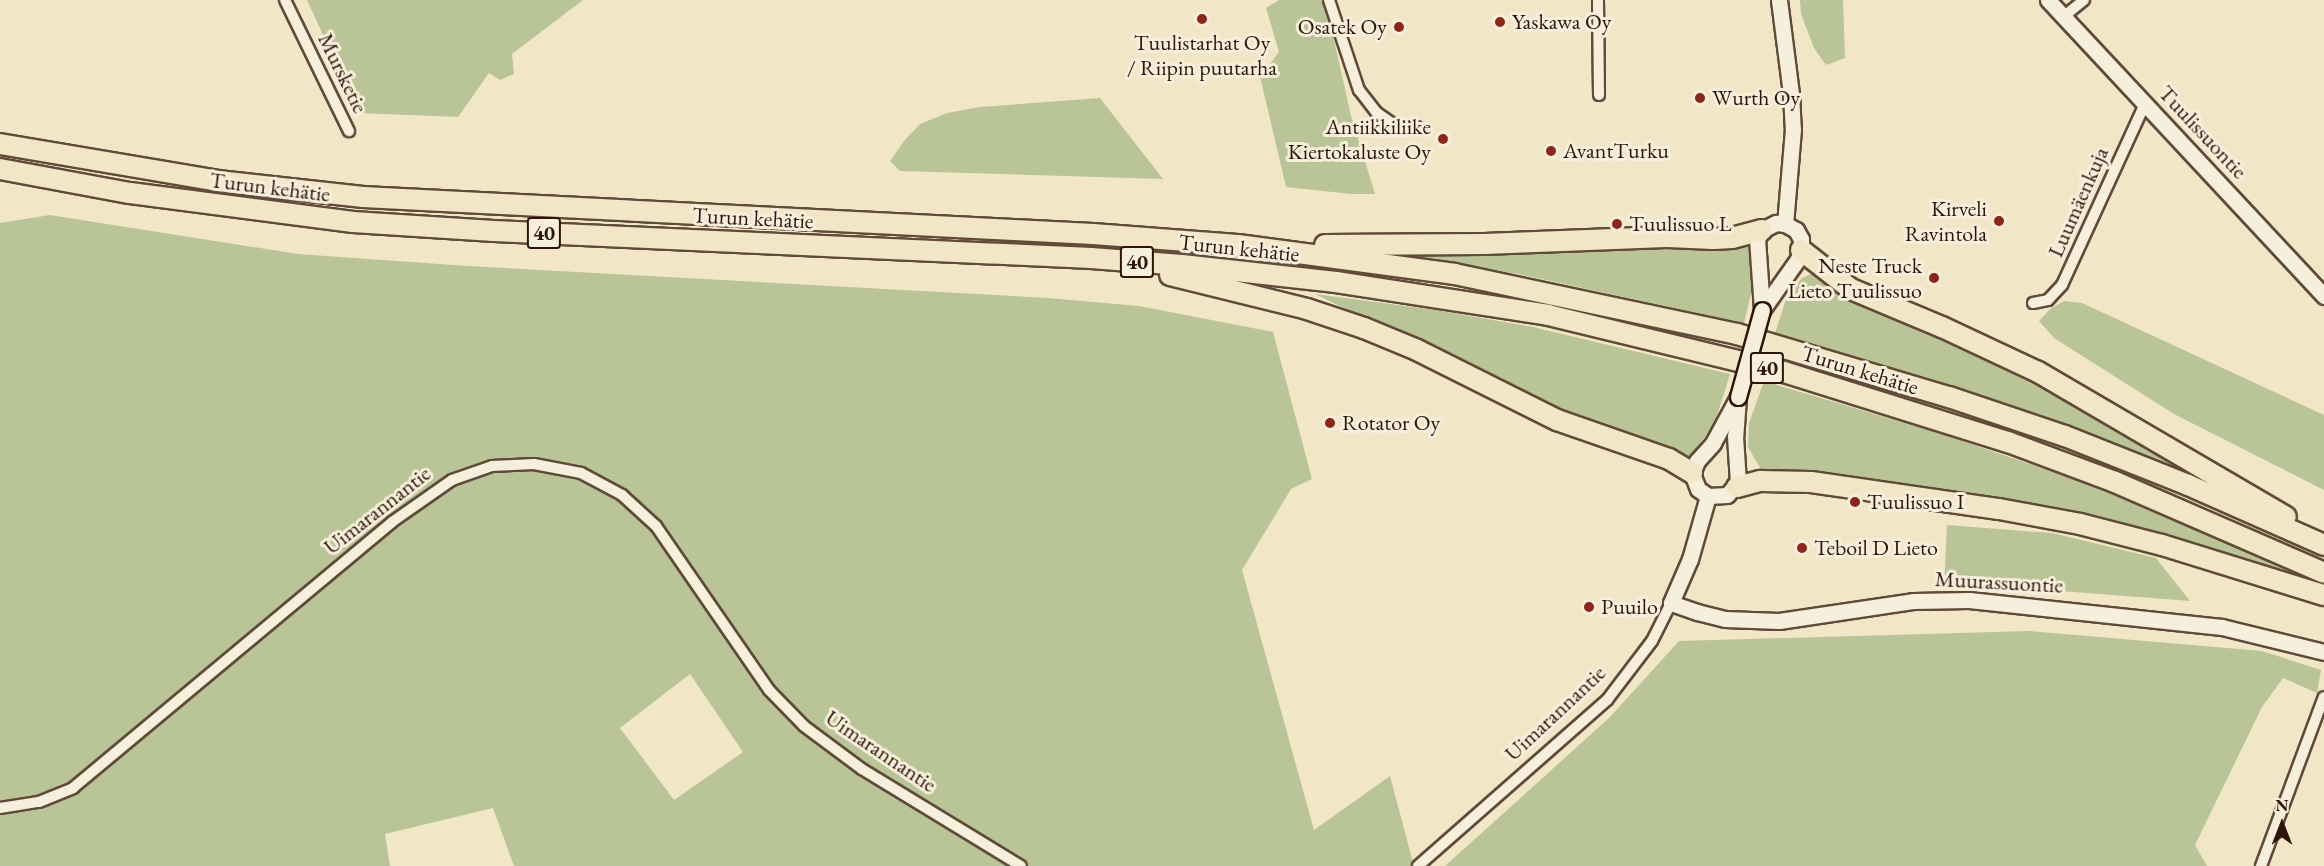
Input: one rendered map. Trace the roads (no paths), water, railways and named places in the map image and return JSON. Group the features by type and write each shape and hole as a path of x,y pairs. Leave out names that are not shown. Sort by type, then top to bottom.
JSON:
{"highway":[{"name":"Turun kehätie","path":"0,144 218,181 363,197 456,204 1093,234 1238,245 1371,261 1517,286 1666,317 1810,354 2064,436 2188,485 2324,545"},
{"name":"Turun kehätie","path":"0,169 130,193 353,222 494,231 1091,258 1206,268 1426,295 1548,315 1660,340 1805,379 2008,442 2115,482 2324,573"},
{"path":"1238,245 1484,244 1666,237 1714,239 1732,238 1762,230"},
{"path":"1801,250 1851,289 1942,327 2038,372 2241,489 2324,540"},
{"path":"1091,258 1223,287 1365,328 1417,350 1557,420 1669,459 1692,473"},
{"path":"1737,487 1760,481 1811,482 2010,511 2080,524 2162,545 2324,595"}],"street":[{"name":"Mursketie","path":"285,0 349,131"},
{"path":"1329,0 1359,90 1376,112 1396,126 1417,127"},
{"path":"1598,0 1599,95"},
{"path":"1779,0 1793,129 1785,224"},
{"name":"Tuulissuontie","path":"2048,0 2324,296"},
{"path":"2064,17 2084,0"},
{"name":"Luumäenkuja","path":"2033,303 2048,300 2062,285 2145,104"},
{"path":"1738,397 1713,443 1697,461 1692,473 1698,489 1708,496 1727,495 1737,487 1739,477 1735,446 1738,397 1762,310 1798,260 1801,250 1801,239 1796,230 1785,224 1776,223 1762,230 1756,244 1762,310"},
{"name":"Uimarannantie","path":"0,808 39,802 73,788 392,522 452,480 492,466 534,464 581,473 622,495 656,526 769,690 804,726 862,769 1021,866"},
{"name":"Uimarannantie","path":"1418,866 1607,700 1652,641 1671,603 1690,559 1708,496"},
{"name":"Muurassuontie","path":"1671,603 1725,619 1779,621 1913,601 2007,602 2222,627 2324,652"},
{"path":"2261,866 2324,696"}],"place":[{"name":"Tuulistarhat Oy / Riipin puutarha","path":"1202,19"},
{"name":"Yaskawa Oy","path":"1500,22"},
{"name":"Osatek Oy","path":"1399,27"},
{"name":"Wurth Oy","path":"1700,98"},
{"name":"Antiikkiliike Kiertokaluste Oy","path":"1443,139"},
{"name":"AvantTurku","path":"1551,151"},
{"name":"Kirveli Ravintola","path":"1999,221"},
{"name":"Tuulissuo L","path":"1617,224"},
{"name":"Neste Truck Lieto Tuulissuo","path":"1934,278"},
{"name":"Rotator Oy","path":"1330,423"},
{"name":"Tuulissuo I","path":"1855,502"},
{"name":"Teboil D Lieto","path":"1802,548"},
{"name":"Puuilo","path":"1589,607"}]}
